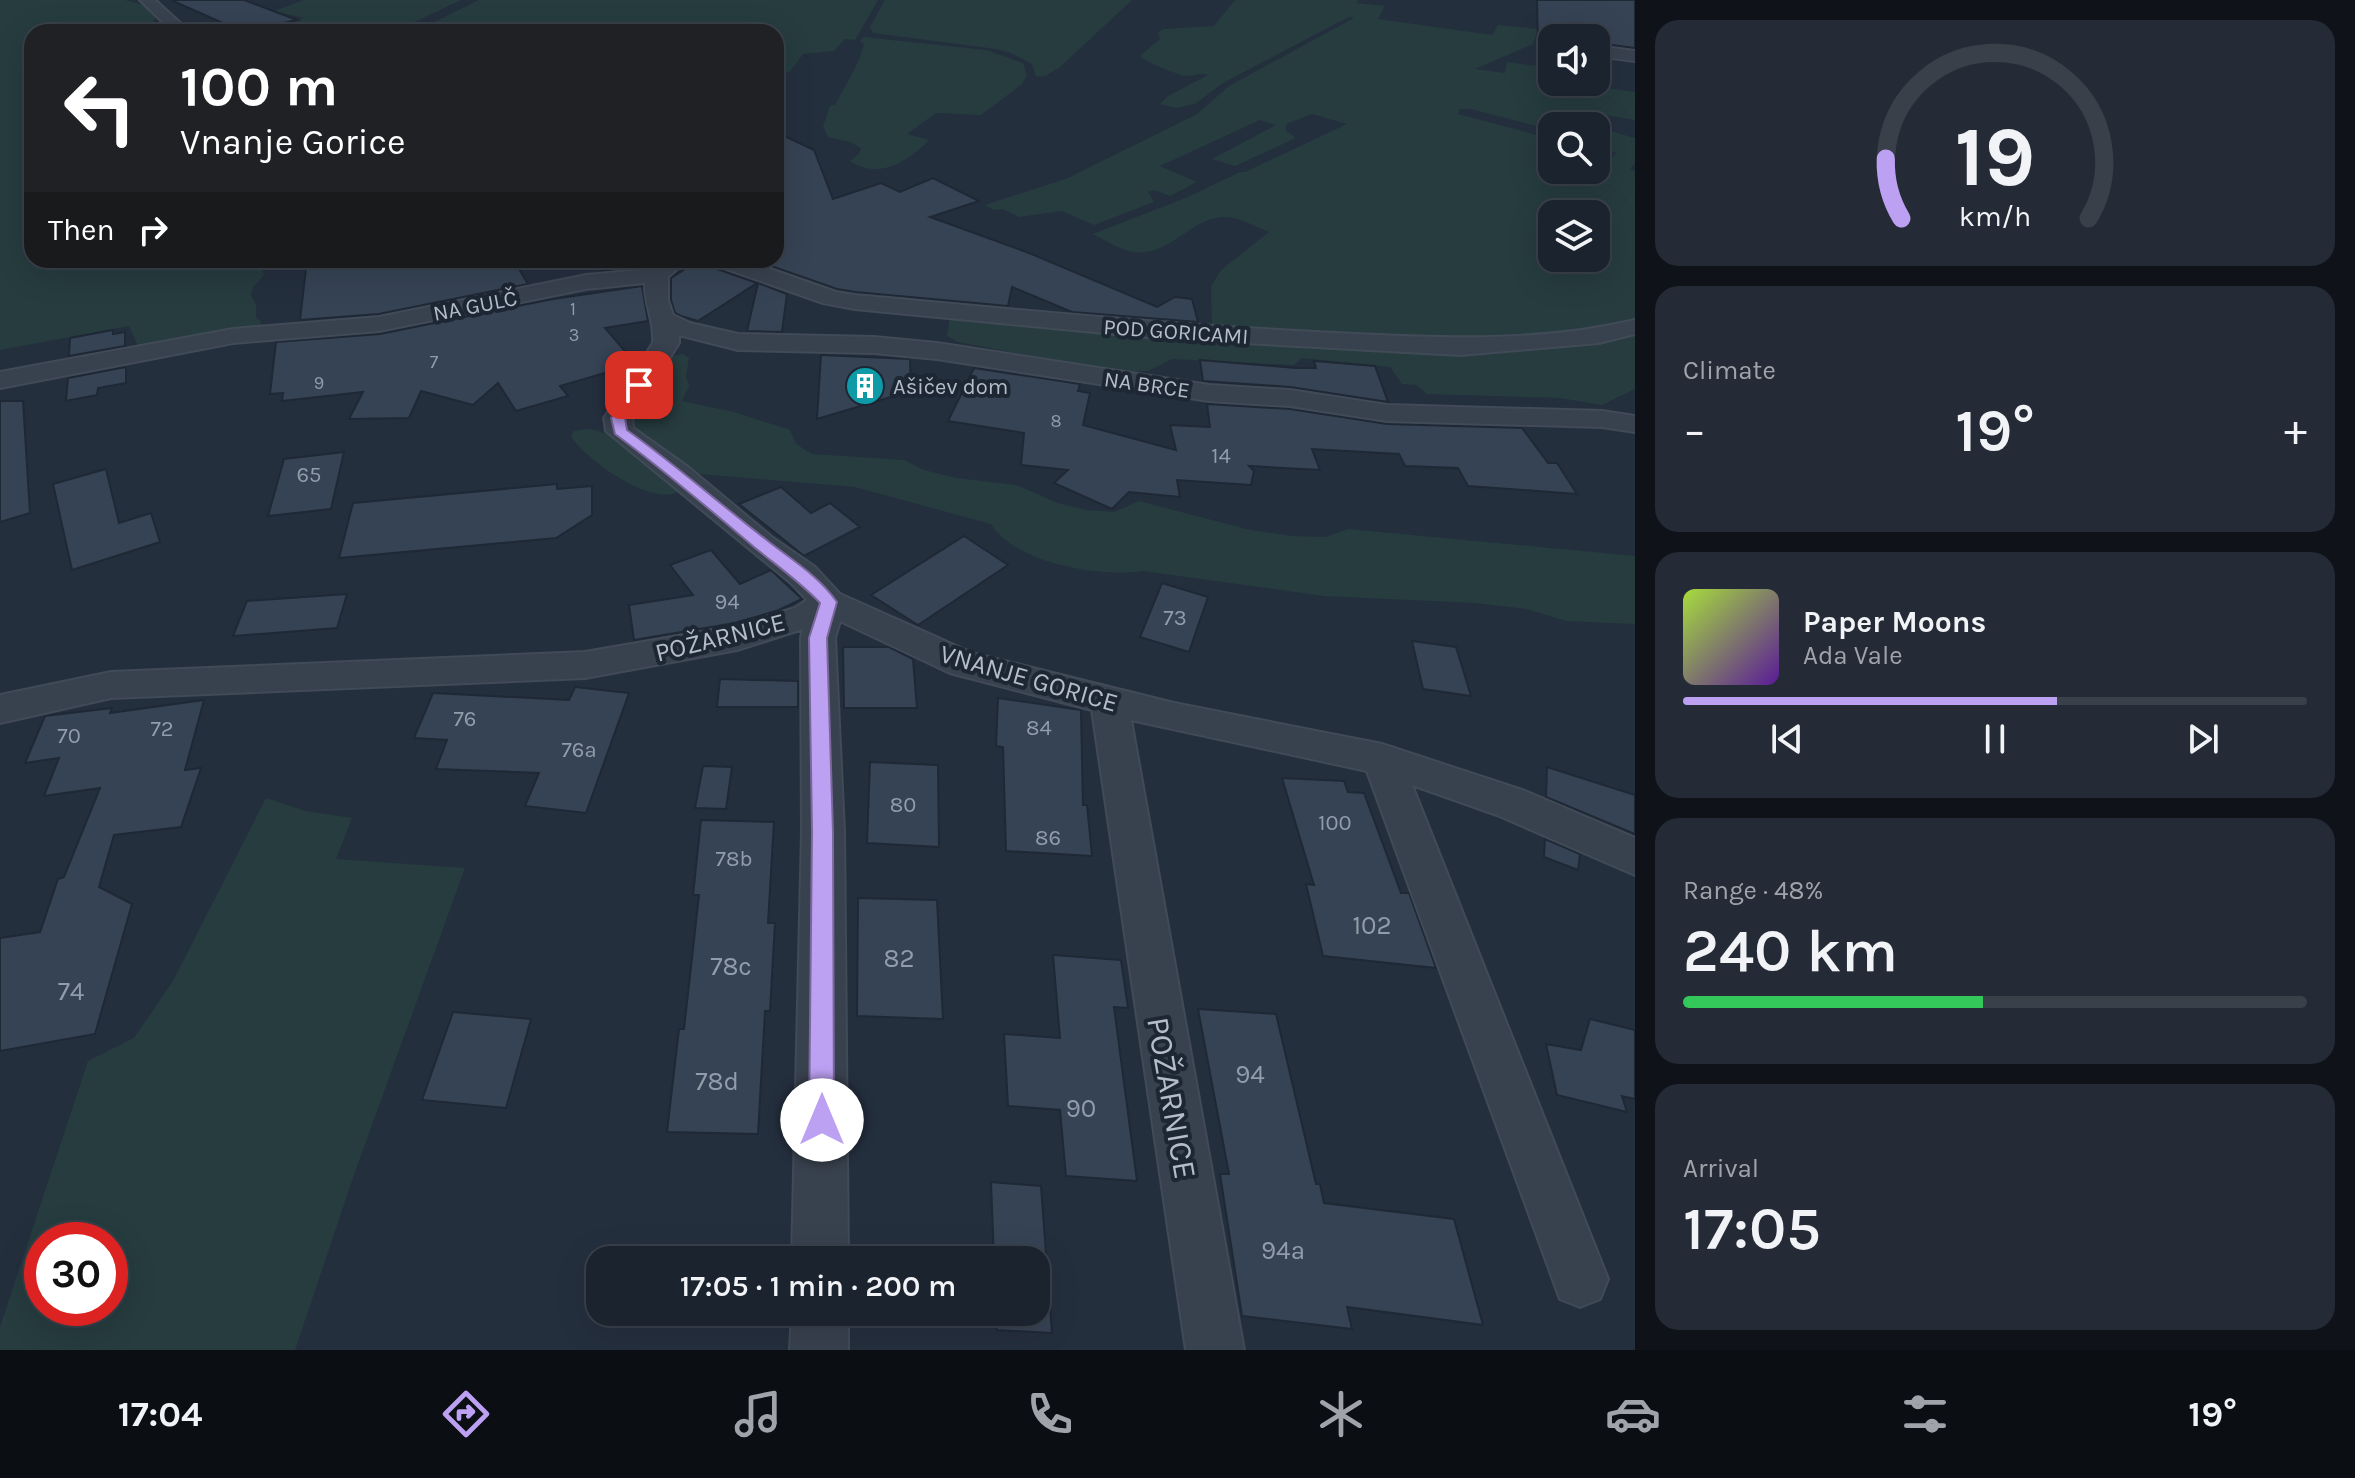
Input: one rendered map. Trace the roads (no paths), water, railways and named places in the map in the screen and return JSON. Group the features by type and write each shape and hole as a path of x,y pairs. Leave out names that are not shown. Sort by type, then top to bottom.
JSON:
{"street":[{"path":"147,0 173,24"},
{"path":"1610,53 1635,56"},
{"name":"VNANJE GORICE","path":"667,268 656,300 667,331 666,343 618,418 620,431 678,473 762,545 803,575 828,602 963,664 1109,702 1382,759 1511,803 1635,857"},
{"name":"NA GULČ","path":"0,380 233,336 379,324 667,268"},
{"name":"POD GORICAMI","path":"746,268 831,298 855,302 1156,331 1460,347 1599,336 1635,327"},
{"name":"NA BRCE","path":"663,319 681,328 738,342 874,345 937,351 1209,393 1290,398 1387,413 1602,419 1635,424"},
{"name":"NA GULČ","path":"0,405 98,373 258,342 292,331"},
{"name":"POŽARNICE","path":"0,709 111,685 585,665 737,638 807,616 828,602"},
{"name":"POŽARNICE","path":"820,1246 823,832 818,638 828,602"},
{"name":"POŽARNICE","path":"1109,702 1215,1350"},
{"path":"1382,759 1580,1279"},
{"path":"819,1350 820,1326"}],"place":[{"name":"Ašičev dom","path":"865,386"}]}
